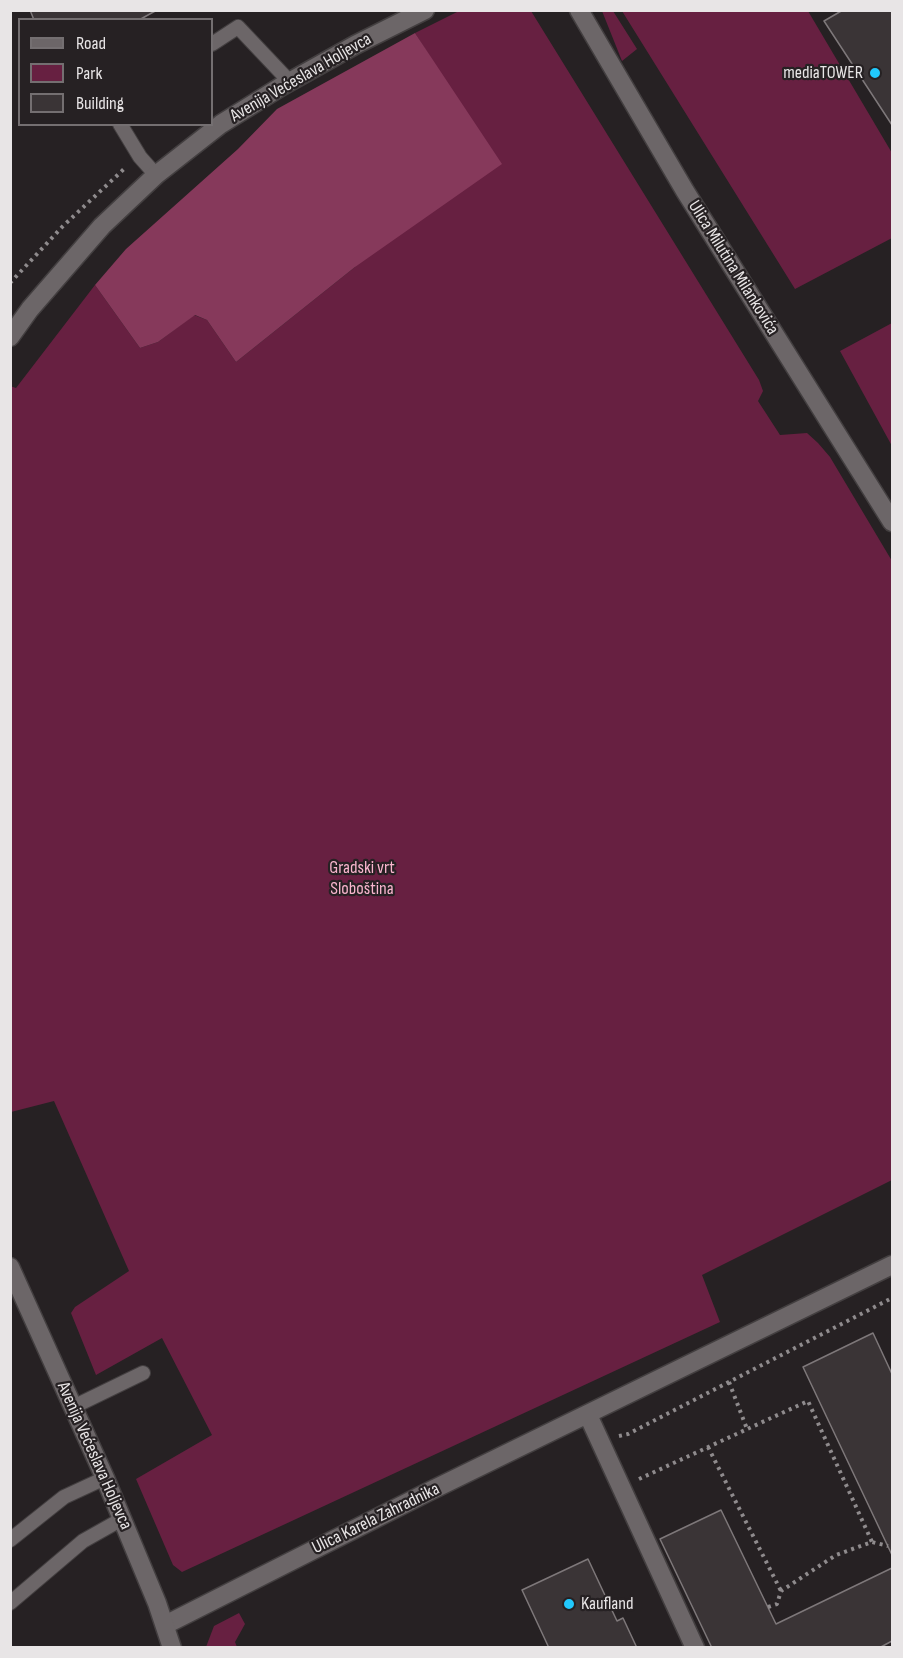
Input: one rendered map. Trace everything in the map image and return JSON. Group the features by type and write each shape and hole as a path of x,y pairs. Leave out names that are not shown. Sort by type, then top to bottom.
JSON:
{"street":[{"name":"Avenija Većeslava Holjevca","path":"10,337 30,309 102,226 156,175 221,124 355,45 425,10"},
{"name":"Ulica Milutina Milankovića","path":"579,10 685,191 892,522"},
{"name":"Avenija Većeslava Holjevca","path":"10,1267 105,1478 172,1647"},
{"name":"Ulica Karela Zahradnika","path":"165,1625 892,1267"},
{"path":"588,1415 601,1439 694,1647"}],"lane":[{"path":"213,43 238,27 290,82"},
{"path":"121,126 140,157 156,175"},
{"path":"74,1407 143,1373"},
{"path":"10,1540 64,1497 105,1478"},
{"path":"10,1603 83,1541 122,1519"}],"path":[{"path":"10,283 55,234 125,168"},
{"path":"601,1439 628,1434 892,1298"},
{"path":"729,1382 747,1429"},
{"path":"622,1487 808,1401 872,1542"},
{"path":"708,1447 781,1590"},
{"path":"768,1608 777,1604 781,1590 836,1555 872,1542 888,1546"}],"green space":[{"name":"Gradski vrt Sloboština","path":"459,11 531,11 759,380 763,391 758,401 780,435 807,433 818,443 830,457 892,561 892,1180 702,1275 720,1322 182,1572 173,1565 136,1479 212,1435 162,1338 96,1375 71,1313 75,1307 129,1271 54,1101 11,1112 10,386 16,388 95,285 140,348 158,342 194,315 207,320 236,362 355,267 449,87 415,33"},
{"path":"602,11 613,11 637,49 622,61"},
{"path":"622,11 808,11 892,153 892,238 795,289"},
{"path":"892,323 892,446 840,351"},
{"path":"239,1613 245,1624 235,1642 237,1647 206,1647 214,1626"}],"shaded area":[{"path":"415,33 502,164 355,267 236,362 207,320 195,315 158,342 140,348 95,285 126,249 238,149 277,109"}],"building":[{"path":"30,10 157,10 143,18 33,18"},
{"name":"mediaTOWER","path":"843,10 892,10 892,125 824,21"},
{"path":"873,1333 892,1374 892,1555 803,1367"},
{"path":"721,1510 776,1624 892,1568 892,1641 879,1648 712,1648 660,1539"},
{"name":"Kaufland","path":"588,1559 617,1621 623,1618 637,1648 549,1648 522,1590"}],"place":[{"name":"mediaTOWER","path":"875,73"},
{"name":"Kaufland","path":"569,1604"}]}
